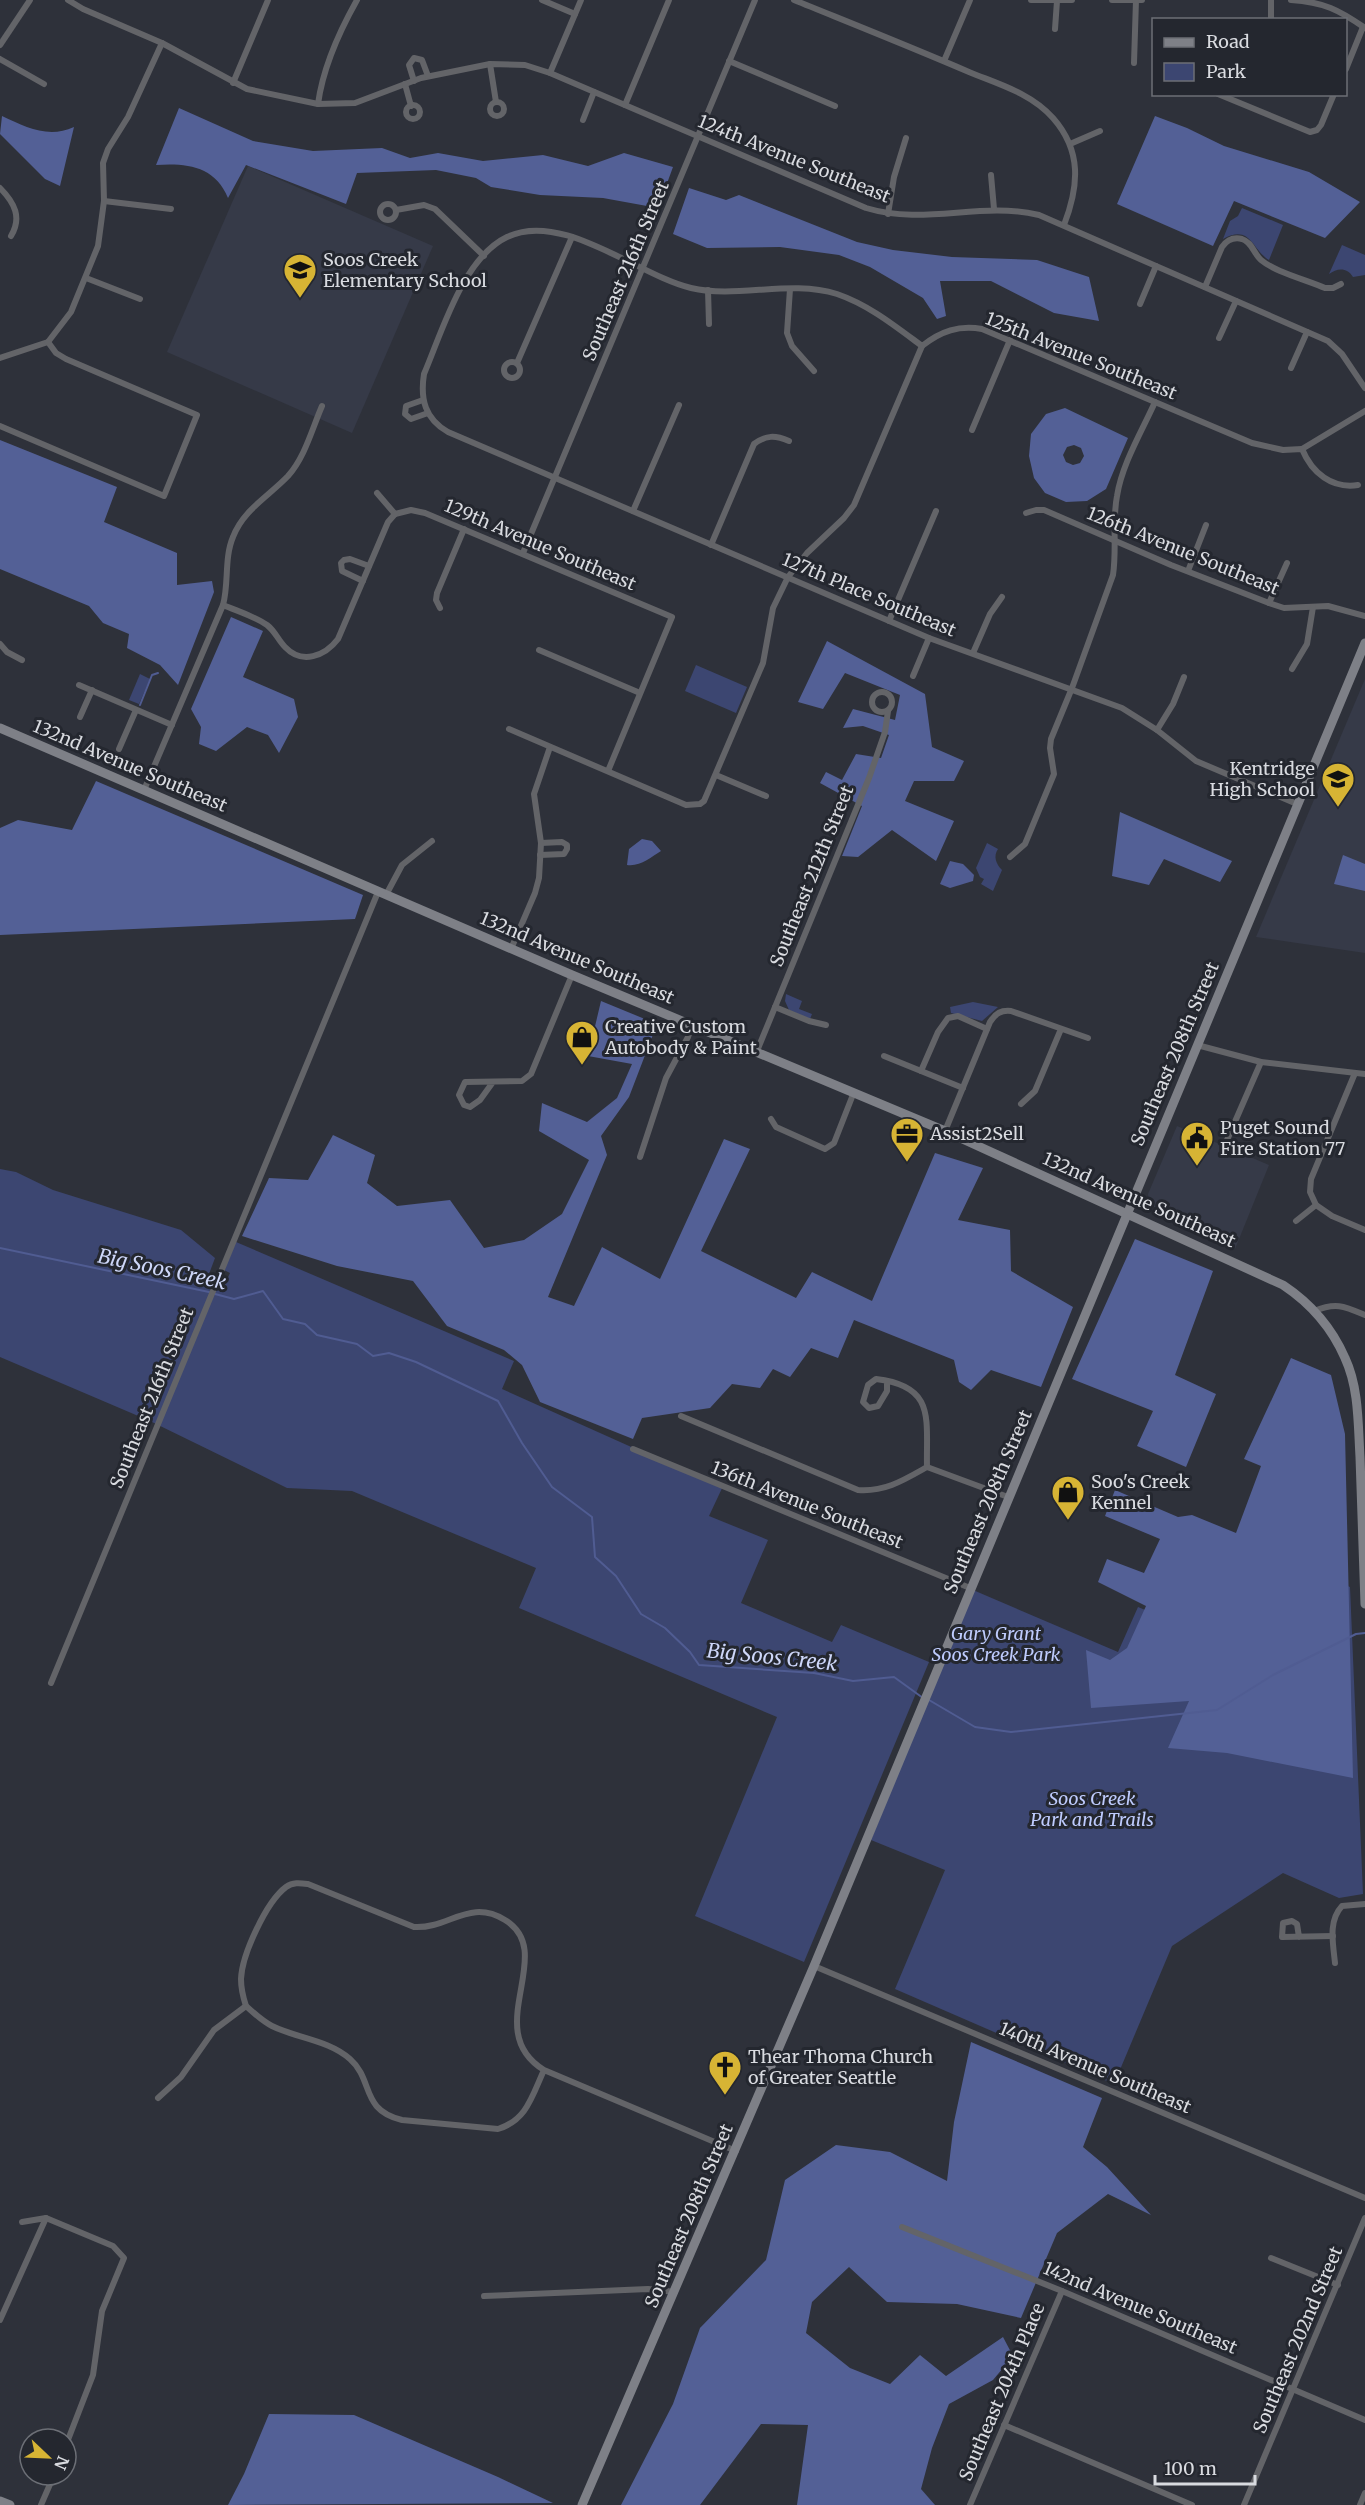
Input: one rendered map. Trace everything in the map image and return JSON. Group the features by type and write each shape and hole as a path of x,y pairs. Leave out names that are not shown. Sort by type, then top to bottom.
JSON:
{"main road":[{"name":"Southeast 208th Street","path":"582,2505 814,1966 1365,643"},
{"name":"132nd Avenue Southeast","path":"0,728 511,949 945,1131 1283,1285 1297,1294 1326,1325 1345,1358 1356,1398 1365,1604"},
{"path":"0,2501 10,2505"}],"street":[{"path":"0,45 30,0"},
{"name":"124th Avenue Southeast","path":"68,0 83,9 162,43 233,83 257,92 318,104 356,103 428,76 490,64 525,65 550,73 866,208 888,214 918,216 994,209 1025,212 1064,225 1333,344 1365,388"},
{"path":"233,83 268,0"},
{"path":"318,104 324,73 349,13 357,0"},
{"path":"542,0 575,14"},
{"path":"550,73 581,0"},
{"path":"625,105 669,0"},
{"name":"Southeast 216th Street","path":"523,553 755,0"},
{"path":"794,0 944,61 1037,103 1054,118 1070,144 1076,179 1072,203 1064,225"},
{"path":"944,61 970,0"},
{"path":"1031,0 1072,0"},
{"path":"1112,0 1142,0"},
{"path":"1134,63 1136,0"},
{"path":"1271,0 1271,18"},
{"path":"1291,0 1306,1 1339,10 1364,27 1347,67"},
{"path":"1055,29 1057,1"},
{"path":"0,358 48,342 71,312 98,246 104,201 103,172 108,149 128,117 162,43"},
{"path":"414,81 410,65 414,58 422,60 428,76"},
{"path":"0,59 44,84"},
{"path":"729,61 836,106"},
{"path":"490,64 496,102"},
{"path":"405,84 411,105"},
{"path":"583,120 594,92"},
{"path":"1223,96 1299,129 1312,132 1321,125 1333,96"},
{"path":"1070,144 1100,131"},
{"path":"888,214 894,177 906,138"},
{"path":"991,175 994,209"},
{"path":"0,188 8,196 16,212 16,228 11,236"},
{"path":"104,201 171,209"},
{"path":"396,210 424,206 435,208 484,256 496,244 509,236 539,231 572,237 608,251 643,270 692,289 790,289 834,293 856,301 922,346 854,505 844,518 807,553 788,577 773,608 763,663 707,798 700,804 686,805 509,729"},
{"path":"517,363 572,237"},
{"path":"1204,287 1222,247 1229,240 1243,239 1250,244 1259,259 1279,269 1325,288 1333,288 1341,284"},
{"name":"127th Place Southeast","path":"484,256 468,275 424,374 425,407 439,427 929,638 1122,708 1157,730 1196,761 1297,804"},
{"path":"1140,304 1156,266"},
{"path":"86,278 140,298"},
{"path":"790,289 787,333 792,346 814,371"},
{"path":"708,290 709,324"},
{"path":"1219,339 1236,301"},
{"name":"125th Avenue Southeast","path":"922,346 940,333 968,327 982,329 1260,446 1283,450 1302,449"},
{"path":"1291,368 1308,332"},
{"path":"972,430 1010,340"},
{"path":"0,426 165,496 197,416 66,359 56,353 48,342"},
{"path":"1010,856 1024,844 1054,774 1051,739 1113,575 1117,494 1155,402"},
{"path":"633,511 679,405"},
{"path":"144,790 223,605 227,590 232,538 257,503 289,475 302,454 322,406"},
{"path":"1358,485 1344,486 1321,476 1310,466 1302,449 1365,411"},
{"path":"711,545 754,444 768,436 789,441"},
{"path":"223,605 267,625 285,646 302,657 313,657 331,647 338,639 388,522 395,514 377,493"},
{"name":"129th Avenue Southeast","path":"395,514 411,510 425,513 672,617 640,693"},
{"name":"126th Avenue Southeast","path":"1026,513 1044,510 1188,571 1284,608 1328,606 1365,616"},
{"path":"889,621 936,511"},
{"path":"1188,571 1206,525"},
{"path":"440,608 436,600 437,593 464,529"},
{"path":"363,581 342,571 341,563 347,558 369,566"},
{"path":"1269,603 1287,563"},
{"path":"973,653 990,614 1002,597"},
{"path":"1292,669 1307,644 1313,607"},
{"path":"913,676 929,638"},
{"path":"1,647 22,660"},
{"path":"539,650 640,693 608,771"},
{"path":"1157,730 1173,704 1184,677"},
{"path":"80,685 172,725"},
{"path":"80,717 92,690"},
{"path":"119,749 136,710"},
{"name":"Southeast 212th Street","path":"757,1051 868,778 885,732 888,711"},
{"path":"511,949 535,893 541,843 534,794 550,747"},
{"path":"716,775 766,796"},
{"name":"Southeast 216th Street","path":"51,1683 212,1293 382,893 402,865 432,841"},
{"path":"540,855 564,854 567,849 567,845 562,842 541,843"},
{"path":"493,1082 480,1100 470,1107 464,1106 459,1095 465,1082 522,1080 531,1074 572,975"},
{"path":"775,1008 826,1025"},
{"path":"945,1131 987,1029 993,1018 1001,1011 1011,1011 1088,1038"},
{"path":"921,1071 938,1032 948,1018 958,1016 987,1029"},
{"path":"640,1157 666,1078 688,1037 692,1024"},
{"path":"1021,1104 1035,1092 1061,1029"},
{"path":"1197,1045 1261,1062 1365,1074"},
{"path":"884,1056 963,1088"},
{"path":"1227,1140 1261,1062"},
{"path":"1355,1073 1311,1179 1310,1192 1316,1205 1332,1216 1365,1230"},
{"path":"771,1119 776,1127 825,1149 834,1143 854,1092"},
{"path":"1296,1221 1316,1205"},
{"path":"1314,1311 1336,1304 1365,1315"},
{"path":"887,1381 881,1404 874,1408 866,1406 863,1397 871,1381 876,1379 887,1381 911,1389 924,1403 927,1467"},
{"path":"681,1416 858,1490 871,1491 892,1486 927,1467 1008,1497"},
{"name":"136th Avenue Southeast","path":"633,1449 970,1588"},
{"path":"544,2070 526,2109 519,2119 509,2126 486,2129 388,2117 374,2104 357,2068 345,2055 272,2026 246,2006 241,1977 257,1928 285,1888 297,1882 308,1884 414,1927 426,1928 438,1925 460,1914 476,1911 490,1913 506,1921 518,1931 524,1942 525,1959 517,2017 518,2036 527,2057 544,2070 736,2151"},
{"path":"1335,1963 1334,1917 1342,1906 1365,1904"},
{"path":"1299,1937 1333,1935"},
{"name":"140th Avenue Southeast","path":"814,1966 1365,2198"},
{"path":"158,2098 181,2077 214,2030 246,2006"},
{"path":"0,2320 46,2218"},
{"path":"22,2222 46,2218 113,2246 124,2258 99,2325 93,2375 73,2427"},
{"name":"Southeast 202nd Street","path":"1244,2505 1365,2218"},
{"name":"142nd Avenue Southeast","path":"902,2227 1062,2291 1365,2420"},
{"path":"1271,2258 1338,2285"},
{"path":"484,2296 648,2289 675,2292"},
{"name":"Southeast 204th Place","path":"970,2505 1062,2291"},
{"path":"1004,2425 1192,2505"},
{"path":"41,2505 49,2487"},
{"path":"1360,2505 1365,2493"}],"shaded area":[{"path":"179,108 253,141 313,151 382,148 410,158 438,153 483,161 543,155 588,166 624,153 673,167 658,208 603,198 540,195 491,187 476,178 436,170 357,173 346,204 246,165 228,198 216,179 208,173 189,166 156,165"},
{"path":"2,116 46,132 74,127 60,186 45,179 0,134"},
{"path":"1155,116 1224,146 1309,172 1360,202 1325,238 1234,201 1213,246 1117,204"},
{"name":"Soos Creek Elementary School","path":"248,166 433,246 352,433 167,352"},
{"path":"689,188 726,200 739,195 857,242 893,250 952,257 1037,260 1089,277 1099,321 1054,313 991,281 940,281 946,316 937,319 923,298 870,267 839,255 780,247 707,248 673,234"},
{"path":"1065,408 1128,438 1106,489 1087,501 1066,502 1045,493 1034,478 1029,456 1031,434 1046,414","holes":["1074,445 1081,448 1084,456 1080,463 1073,465 1066,462 1063,455 1067,447"]},
{"path":"0,440 117,487 104,522 177,553 177,585 212,581 214,592 178,685 160,665 127,648 129,634 103,623 89,606 0,569"},
{"path":"231,617 263,631 243,677 294,699 298,717 279,753 268,735 247,727 216,751 199,744 201,727 191,709"},
{"path":"827,641 925,694 932,747 964,761 954,781 914,781 905,801 954,821 936,861 892,830 858,857 842,856 862,806 820,783 826,772 842,780 856,754 881,758 889,735 863,726 843,728 853,709 895,720 900,695 845,673 823,709 798,702"},
{"name":"Kentridge High School","path":"1365,679 1365,953 1256,937"},
{"path":"96,781 363,895 355,919 0,935 0,828 18,820 72,830"},
{"path":"1120,812 1232,861 1220,882 1164,859 1149,885 1112,876"},
{"path":"642,839 652,841 661,851 641,863 627,865 629,849"},
{"path":"1343,855 1365,864 1365,891 1334,884"},
{"path":"950,861 963,864 974,875 973,881 950,888 940,884"},
{"path":"601,1001 657,1024 629,1097 601,1136 607,1155 548,1297 574,1306 602,1247 660,1279 724,1139 750,1149 701,1251 796,1298 812,1272 872,1301 935,1153 983,1168 958,1220 1010,1230 1011,1271 1073,1307 1041,1387 991,1370 971,1390 959,1382 954,1360 854,1320 838,1358 811,1348 790,1377 773,1369 760,1388 732,1384 710,1408 642,1418 633,1439 540,1402 522,1365 504,1350 447,1326 413,1281 337,1266 242,1236 269,1178 308,1180 333,1135 375,1155 367,1183 397,1206 450,1200 484,1248 524,1240 562,1214 589,1160 539,1131 542,1103 587,1122 617,1098 632,1064 588,1056"},
{"path":"1177,1126 1269,1165 1235,1249 1149,1203 1148,1194"},
{"path":"1135,1239 1213,1271 1175,1375 1216,1394 1186,1467 1137,1446 1153,1411 1072,1379"},
{"path":"1291,1358 1331,1375 1345,1434 1353,1778 1227,1753 1168,1748 1189,1701 1091,1708 1086,1650 1110,1660 1127,1648 1146,1606 1098,1582 1107,1559 1144,1573 1160,1539 1105,1516 1115,1490 1178,1517 1192,1515 1236,1533 1261,1466 1244,1459"},
{"path":"971,2042 1102,2098 1083,2147 1107,2167 1151,2215 1108,2194 1057,2233 1021,2318 957,2304 887,2302 849,2267 812,2302 806,2333 850,2368 890,2384 920,2355 946,2376 1003,2337 1013,2356 993,2380 949,2404 932,2448 921,2489 935,2505 797,2505 808,2425 761,2424 700,2505 621,2505 673,2404 700,2328 766,2260 785,2180 836,2145 890,2152 947,2181 954,2122"},
{"path":"269,2414 354,2415 553,2503 228,2505 244,2474"}],"green space":[{"path":"1242,208 1283,225 1269,260 1245,236 1239,234 1223,239 1230,221 1238,216"},
{"path":"1342,245 1365,255 1365,275 1353,277 1348,271 1342,270 1329,274"},
{"path":"696,665 747,687 736,713 685,691"},
{"path":"140,674 150,679 139,704 129,700"},
{"path":"987,843 998,849 996,860 1002,870 993,891 981,884 984,879 980,877 976,868"},
{"path":"786,994 802,1001 799,1009 812,1014 810,1019 789,1010 785,1001"},
{"path":"973,1002 998,1007 982,1021 951,1013 950,1007"},
{"path":"0,1169 16,1172 53,1190 181,1230 215,1258 206,1282 224,1286 230,1273 224,1270 236,1242 514,1361 502,1389 638,1450 724,1484 709,1516 768,1540 741,1603 832,1642 841,1625 929,1662 804,1962 695,1916 777,1717 519,1608 536,1568 352,1491 287,1488 150,1421 0,1357"},
{"name":"Soos Creek Park and Trails","path":"1333,1580 1350,1587 1363,1894 1339,1898 1283,1873 1172,1946 1114,2084 895,1989 945,1870 871,1840 973,1590 1118,1652 1138,1607 1230,1645"}],"waterway":[{"path":"140,705 152,675 158,673"},
{"name":"Big Soos Creek","path":"0,1248 209,1292"},
{"name":"Big Soos Creek","path":"215,1294 234,1299 263,1291 283,1319 305,1324 317,1335 357,1344 373,1356 389,1353 416,1362 498,1401 522,1443 552,1487 592,1517 595,1557 616,1576 641,1614 665,1628 690,1652 699,1665 814,1673 853,1681 894,1677 923,1698"},
{"name":"Big Soos Creek","path":"929,1700 975,1727 1011,1732 1217,1710 1273,1675 1356,1634 1365,1633"}],"place":[{"name":"Soos Creek Elementary School","path":"300,299"},
{"name":"Kentridge High School","path":"1338,808"},
{"name":"Creative Custom Autobody & Paint","path":"582,1066"},
{"name":"Assist2Sell","path":"907,1163"},
{"name":"Puget Sound Fire Station 77","path":"1197,1167"},
{"name":"Soo's Creek Kennel","path":"1068,1521"},
{"name":"Thear Thoma Church of Greater Seattle","path":"725,2096"}],"park label":[{"name":"Gary Grant Soos Creek Park","path":"996,1644"}]}
